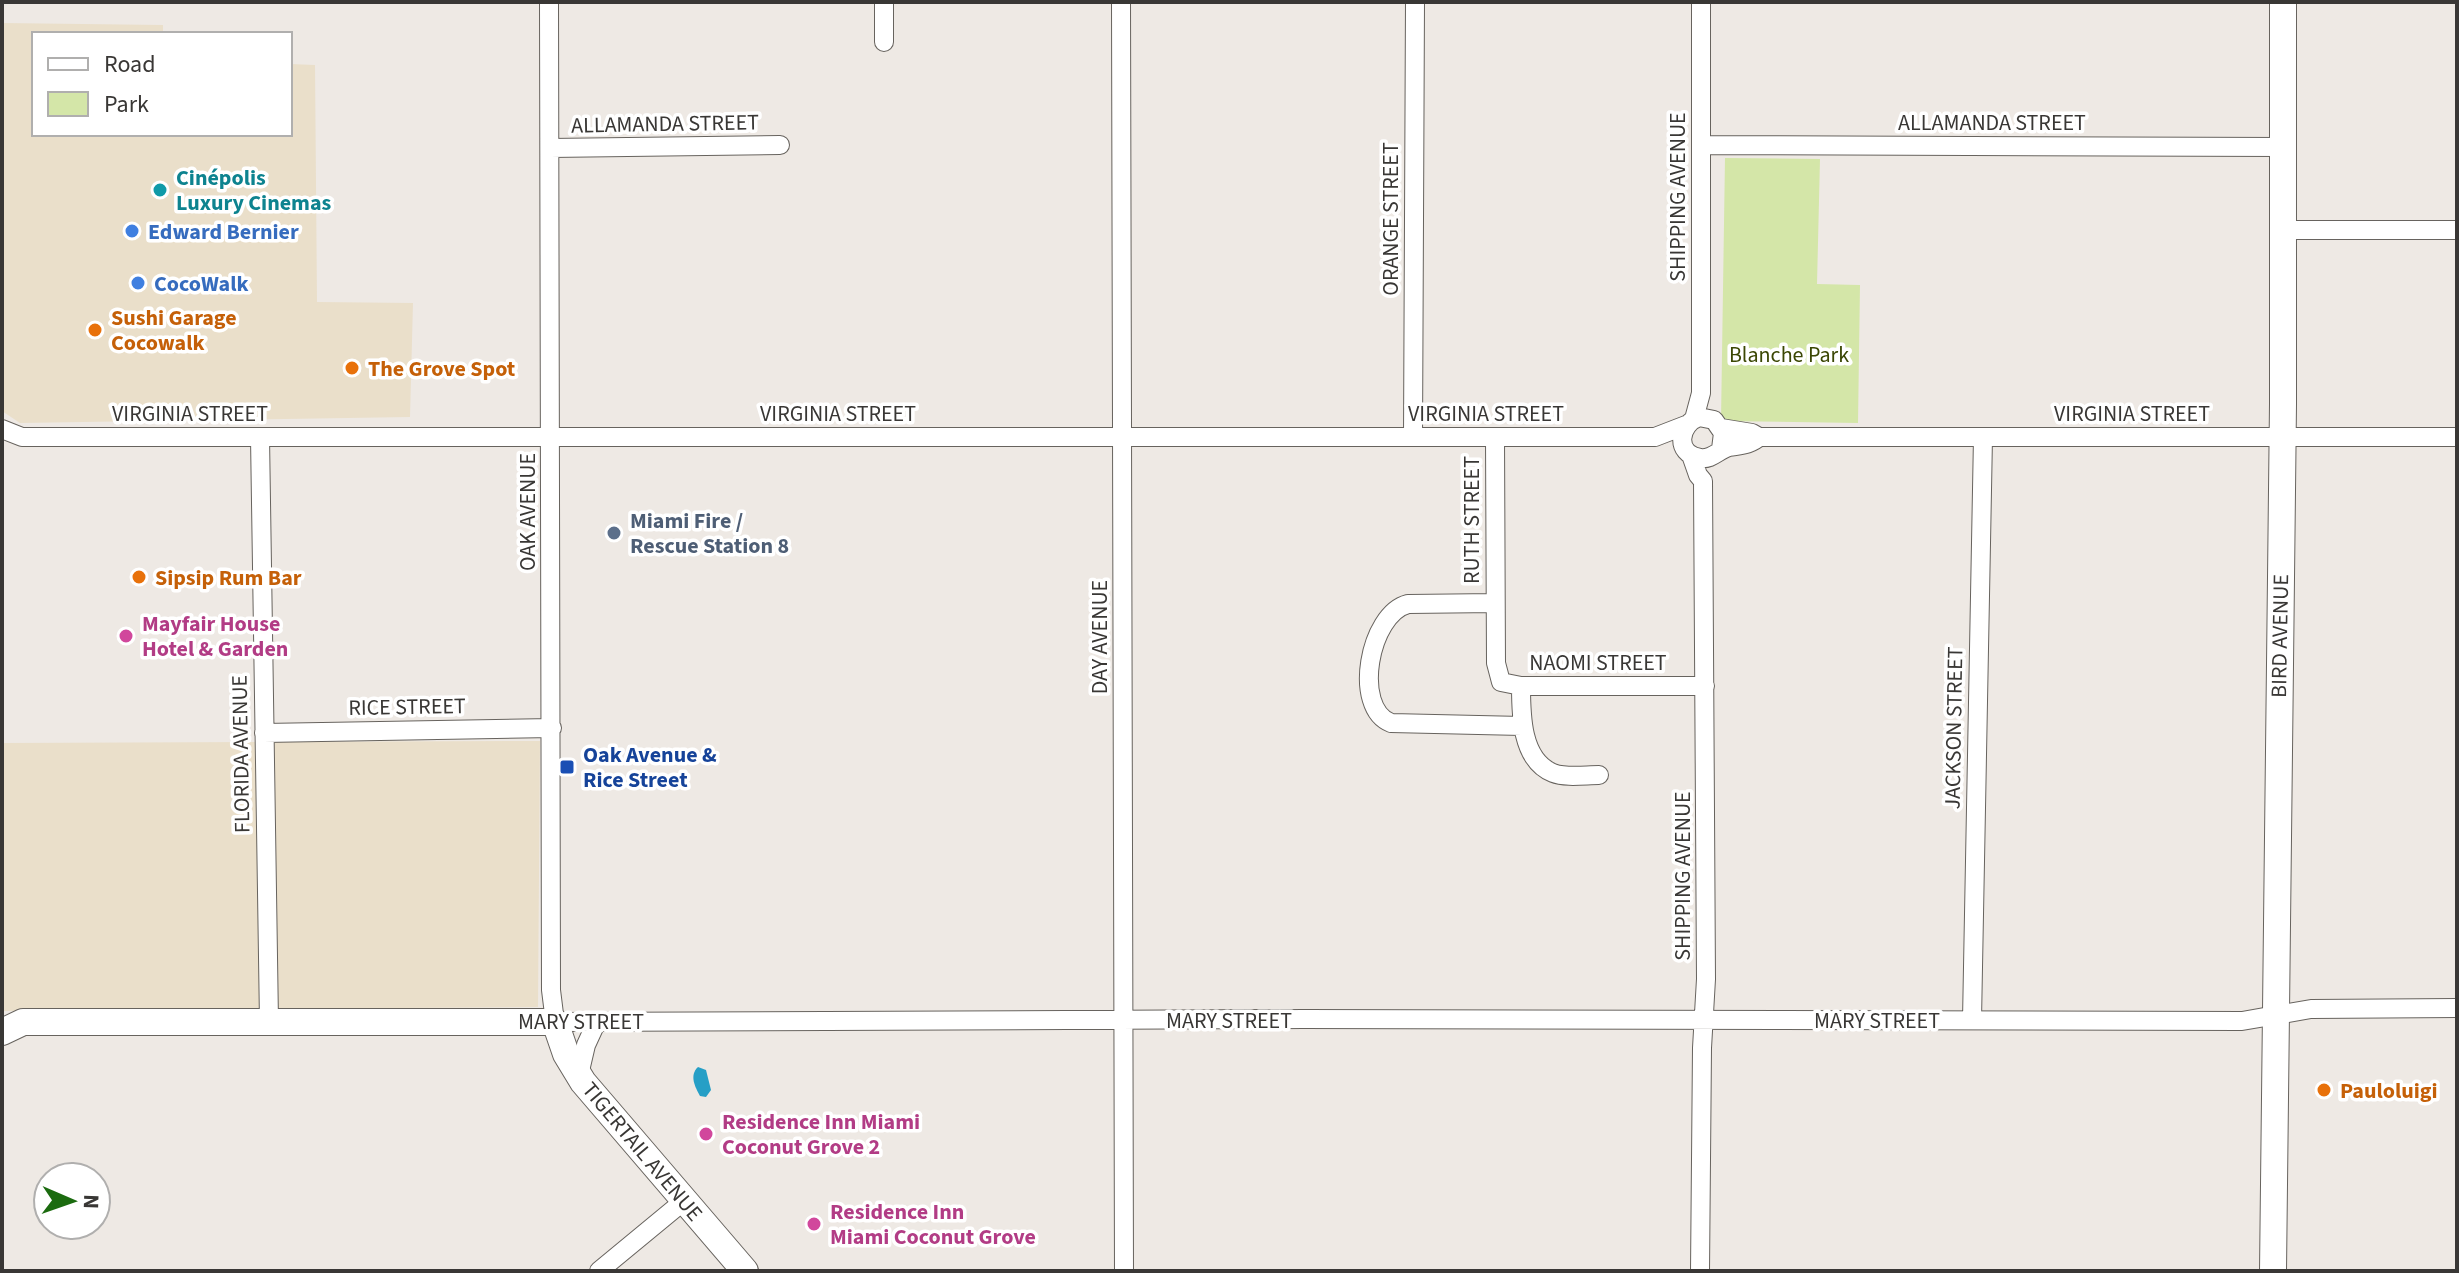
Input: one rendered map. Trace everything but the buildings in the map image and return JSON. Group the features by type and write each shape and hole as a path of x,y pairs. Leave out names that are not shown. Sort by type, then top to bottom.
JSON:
{"street":[{"name":"OAK AVENUE","path":"549,2 551,990 555,1022"},
{"path":"884,2 884,42"},
{"name":"DAY AVENUE","path":"1121,2 1124,1271"},
{"name":"ORANGE STREET","path":"1413,437 1415,2"},
{"name":"SHIPPING AVENUE","path":"1690,422 1701,393 1701,2"},
{"name":"BIRD AVENUE","path":"2273,1271 2283,2"},
{"name":"ALLAMANDA STREET","path":"550,148 780,145"},
{"name":"ALLAMANDA STREET","path":"1701,145 2283,147"},
{"path":"2282,230 2457,230"},
{"name":"SHIPPING AVENUE","path":"1701,393 1706,396 1718,424"},
{"path":"1704,417 1718,424 1724,439 1717,452 1702,459 1688,452 1681,437 1690,422 1704,417"},
{"name":"VIRGINIA STREET","path":"2,429 22,437 1655,437 1690,422"},
{"name":"VIRGINIA STREET","path":"1718,424 1759,437 2457,437"},
{"name":"VIRGINIA STREET","path":"2,447 22,437"},
{"name":"FLORIDA AVENUE","path":"260,437 269,1022"},
{"name":"RUTH STREET","path":"1495,437 1495,603"},
{"name":"VIRGINIA STREET","path":"1655,437 1688,452"},
{"name":"VIRGINIA STREET","path":"1717,452 1753,443 1759,437"},
{"name":"JACKSON STREET","path":"1972,1020 1983,437"},
{"name":"SHIPPING AVENUE","path":"1688,452 1703,481 1706,979 1700,1271"},
{"name":"SHIPPING AVENUE","path":"1703,481 1709,477 1717,452"},
{"path":"1495,603 1408,604 1390,614 1376,638 1371,655 1371,692 1378,716 1391,723 1522,726"},
{"name":"NAOMI STREET","path":"1495,603 1497,675 1505,684 1705,686"},
{"path":"1521,686 1522,726 1528,743 1545,768 1560,775 1599,775"},
{"name":"RICE STREET","path":"264,733 552,728"},
{"name":"MARY STREET","path":"2,1032 23,1022 2242,1021 2311,1009 2457,1008"},
{"path":"579,1075 586,1045 597,1021"},
{"name":"TIGERTAIL AVENUE","path":"555,1022 566,1054 579,1075 745,1271"},
{"path":"599,1271 685,1200"}],"shaded area":[{"path":"2,23 163,25 163,32 32,32 32,136 292,136 292,64 315,65 317,302 413,303 410,417 20,423 2,411"},
{"path":"540,741 538,1007 2,1011 2,743"}],"green space":[{"name":"Blanche Park","path":"1725,158 1820,159 1817,284 1860,285 1858,423 1721,421"}],"water":[{"path":"698,1067 706,1070 711,1090 706,1097 700,1096 696,1089 694,1074"}],"place":[{"name":"Cinépolis Luxury Cinemas","path":"160,190"},
{"name":"Edward Bernier","path":"132,231"},
{"name":"CocoWalk","path":"138,283"},
{"name":"Sushi Garage Cocowalk","path":"95,330"},
{"name":"The Grove Spot","path":"352,368"},
{"name":"Miami Fire / Rescue Station 8","path":"614,533"},
{"name":"Sipsip Rum Bar","path":"139,577"},
{"name":"Mayfair House Hotel & Garden","path":"126,636"},
{"name":"Oak Avenue & Rice Street","path":"567,767"},
{"name":"Pauloluigi","path":"2324,1090"},
{"name":"Residence Inn Miami Coconut Grove 2","path":"706,1134"},
{"name":"Residence Inn Miami Coconut Grove","path":"814,1224"}]}
